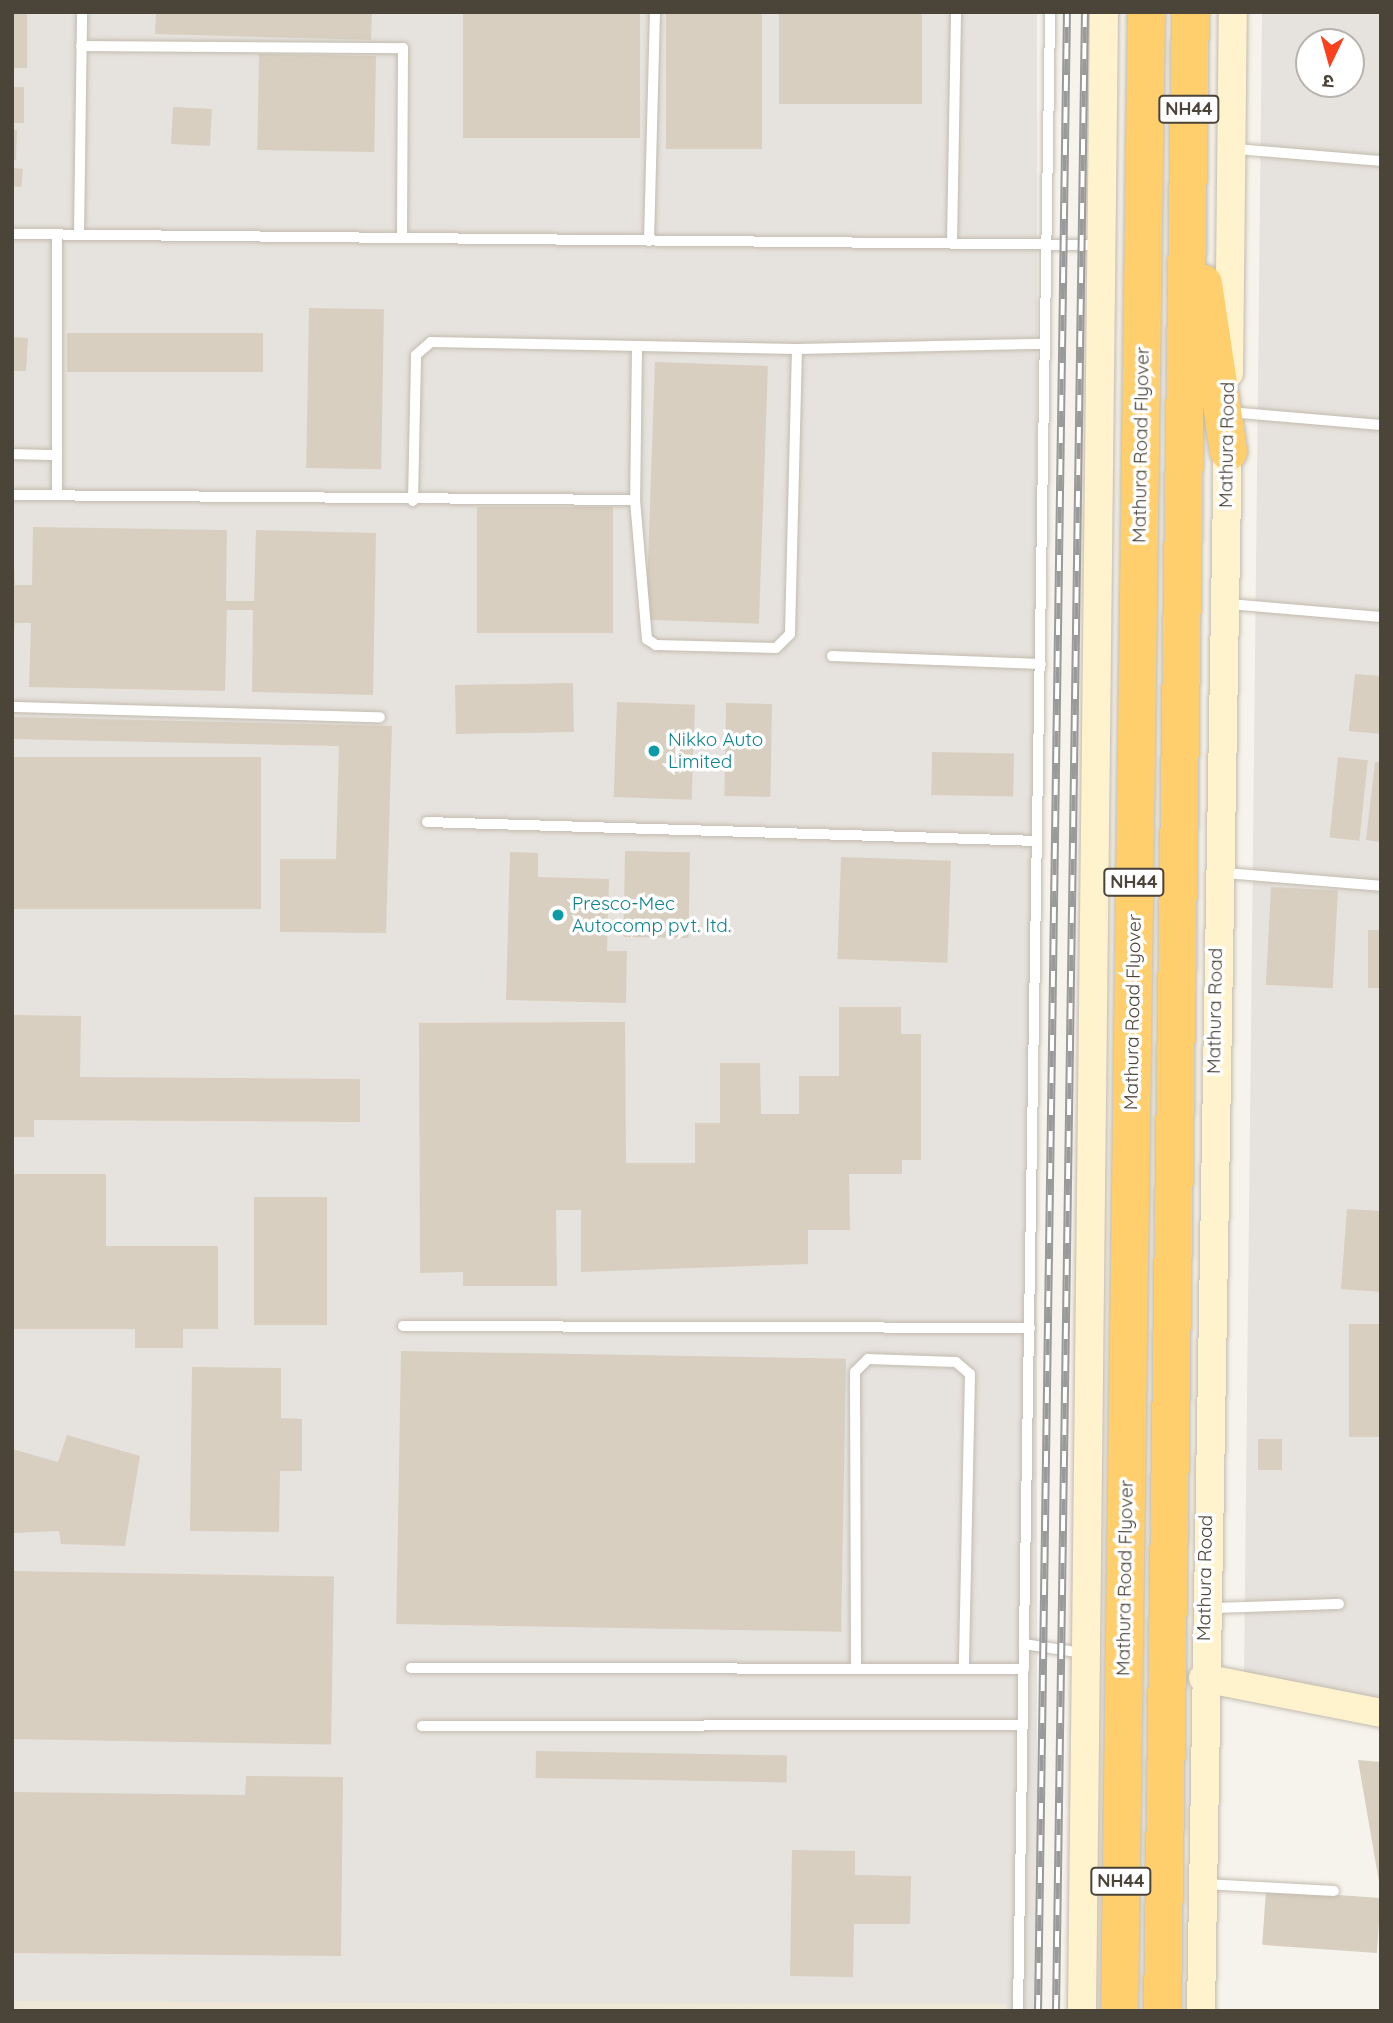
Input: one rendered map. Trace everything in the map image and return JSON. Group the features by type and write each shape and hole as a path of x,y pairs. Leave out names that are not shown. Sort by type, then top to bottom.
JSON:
{"highway":[{"name":"Mathura Road Flyover","path":"1119,2011 1146,12"},
{"name":"NH44","path":"1162,2011 1190,12"},
{"path":"1188,207 1228,452"}],"main road":[{"path":"1082,2011 1104,12"},
{"name":"Mathura Road","path":"1201,2011 1204,1608 1217,872 1228,452 1233,12"},
{"path":"1203,1678 1381,1713"}],"lane":[{"path":"79,234 82,12"},
{"path":"649,241 655,12"},
{"path":"952,244 956,12"},
{"path":"1018,2011 1050,12"},
{"path":"81,46 402,48 402,238"},
{"path":"1231,149 1381,161"},
{"path":"12,234 1101,245"},
{"path":"57,234 57,495"},
{"path":"413,501 422,346 797,349 1045,344"},
{"path":"637,346 635,500 647,639 656,645 776,648 785,641 797,349"},
{"path":"1228,412 1381,425"},
{"path":"12,454 57,455"},
{"path":"12,495 413,501 635,500"},
{"path":"1223,604 1381,617"},
{"path":"832,656 1041,664"},
{"path":"12,707 380,717"},
{"path":"428,822 1037,841"},
{"path":"1217,872 1381,887"},
{"path":"403,1326 1030,1328"},
{"path":"856,1669 855,1372 868,1359 956,1362 970,1374 964,1669"},
{"path":"1204,1608 1339,1604"},
{"path":"1024,1644 1087,1653"},
{"path":"411,1668 1024,1670"},
{"path":"422,1726 1023,1725"},
{"path":"1202,1884 1334,1891"}],"shaded area":[{"path":"12,12 1037,12 1037,2011 12,2011"},
{"path":"1262,12 1381,12 1381,1703 1244,1675"},
{"path":"12,2001 1006,2004 1006,2011 12,2011"}],"building":[{"path":"12,12 27,12 27,68 12,68"},
{"path":"156,12 372,12 371,40 155,34"},
{"path":"463,12 640,12 640,138 463,138"},
{"path":"666,12 762,12 762,149 666,149"},
{"path":"779,12 922,12 922,104 779,104"},
{"path":"259,54 376,56 374,152 257,150"},
{"path":"12,87 24,87 24,123 12,123"},
{"path":"173,107 212,109 210,146 171,144"},
{"path":"12,130 17,130 16,160 12,159"},
{"path":"12,168 23,169 21,187 12,186"},
{"path":"309,308 384,309 381,469 306,468"},
{"path":"67,333 263,333 263,372 67,372"},
{"path":"12,337 28,338 26,371 12,371"},
{"path":"655,362 768,366 759,624 646,620"},
{"path":"477,507 613,507 613,633 477,633"},
{"path":"12,527 15,585 32,585 33,527 227,530 226,601 254,601 256,530 376,533 373,695 252,692 253,610 227,610 225,691 29,687 31,623 15,623 12,648"},
{"path":"1355,674 1381,676 1381,734 1349,731"},
{"path":"573,683 574,732 456,734 455,685"},
{"name":"Nikko Auto Limited","path":"617,702 695,705 692,800 614,797"},
{"path":"726,703 772,704 770,797 724,796"},
{"path":"13,717 392,726 386,933 280,932 280,859 336,859 339,746 13,739"},
{"path":"932,752 1014,753 1013,796 931,795"},
{"path":"12,757 261,757 261,909 12,909"},
{"path":"1338,757 1368,760 1359,841 1330,838"},
{"path":"1375,762 1381,762 1381,842 1366,840"},
{"path":"625,851 690,852 688,938 623,937"},
{"name":"Presco-Mec Autocomp pvt. ltd.","path":"510,852 538,853 538,877 609,879 607,951 627,951 626,1003 506,1000"},
{"path":"841,857 951,861 947,963 837,959"},
{"path":"1271,887 1338,891 1333,988 1266,985"},
{"path":"1368,930 1381,930 1381,988 1368,988"},
{"path":"839,1007 901,1007 901,1034 921,1034 921,1160 902,1160 902,1174 849,1174 850,1230 808,1230 808,1264 581,1272 581,1210 556,1210 557,1286 463,1286 463,1272 420,1273 419,1023 625,1022 626,1163 695,1163 695,1123 720,1123 720,1063 760,1063 761,1114 799,1114 799,1076 839,1076"},
{"path":"12,1015 81,1016 80,1077 360,1079 360,1122 34,1120 34,1137 12,1137"},
{"path":"12,1174 106,1174 106,1246 218,1246 218,1329 183,1329 183,1348 135,1348 135,1329 12,1329"},
{"path":"254,1197 327,1197 327,1325 254,1325"},
{"path":"1347,1209 1381,1211 1381,1292 1341,1289"},
{"path":"1349,1324 1381,1324 1381,1437 1349,1437"},
{"path":"401,1351 846,1359 841,1632 396,1624"},
{"path":"192,1367 281,1368 281,1418 302,1419 302,1471 280,1471 279,1532 190,1531"},
{"path":"67,1435 140,1456 125,1546 61,1544 59,1531 12,1533 12,1449 58,1462"},
{"path":"1258,1439 1282,1439 1282,1470 1258,1470"},
{"path":"12,1571 334,1577 331,1745 12,1739"},
{"path":"536,1751 787,1755 786,1782 536,1778"},
{"path":"1358,1760 1381,1762 1381,1882 1379,1882"},
{"path":"246,1776 343,1777 341,1956 12,1953 12,1792 245,1795"},
{"path":"792,1850 855,1851 855,1875 911,1876 910,1924 854,1924 853,1977 790,1976"},
{"path":"1266,1890 1381,1898 1377,1953 1262,1945"}],"railway":[{"path":"1038,2011 1067,12"},
{"path":"1056,2011 1085,12"}],"place":[{"name":"Nikko Auto Limited","path":"654,751"},
{"name":"Presco-Mec Autocomp pvt. ltd.","path":"558,915"}]}
